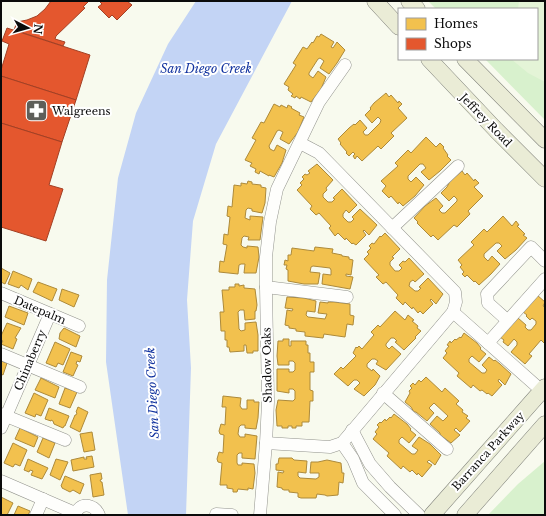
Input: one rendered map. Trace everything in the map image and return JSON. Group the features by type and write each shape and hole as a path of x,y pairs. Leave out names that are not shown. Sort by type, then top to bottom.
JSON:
{"main road":[{"path":"375,1 398,26"},
{"name":"Jeffrey Road","path":"430,60 466,100 545,179"},
{"path":"468,63 545,140"},
{"name":"Barranca Parkway","path":"432,515 544,389"},
{"path":"465,515 545,424"}],"street":[{"name":"Shadow Oaks","path":"260,515 268,402 266,256 270,222 277,189 319,102 345,66"},
{"path":"266,443 330,447 342,442 453,312 456,302 455,292 319,154 300,143"},
{"path":"392,228 458,166"},
{"path":"507,320 488,303 487,294 531,248 545,261"},
{"path":"488,343 545,279"},
{"path":"266,287 347,297"},
{"name":"Datepalm","path":"1,293 79,326"},
{"path":"453,312 544,389"},
{"name":"Chinaberry","path":"1,428 3,415 28,365 50,314"},
{"path":"1,354 80,387"},
{"path":"383,393 447,449"},
{"path":"3,415 65,440"},
{"path":"352,430 370,464 390,487 419,515"},
{"path":"342,442 363,483 395,515"},
{"path":"1,482 75,514 79,508 85,505 91,506 97,510 99,515"},
{"path":"36,515 43,499"},
{"path":"216,514 232,515"}],"green space":[{"path":"428,1 545,1 545,120 486,60 538,60 538,8 435,8"},
{"path":"519,1 545,1 545,82 528,73 512,60 538,60 538,8 518,8"},
{"path":"545,461 545,515 488,515 518,484"}],"water":[{"name":"San Diego Creek","path":"196,1 292,1 216,144 193,221 187,300 191,368 186,515 128,515 106,362 107,280 118,178 136,113 168,44"}],"building: Homes":[{"path":"321,34 334,42 331,47 333,48 337,42 345,50 329,74 320,68 324,61 320,58 318,59 309,75 313,78 318,71 326,77 321,89 311,102 301,97 300,99 296,96 295,98 291,96 293,94 288,90 289,87 284,84 296,65 293,63 303,47 307,49 317,36 319,37"},
{"path":"386,93 389,97 391,95 398,103 399,101 402,104 398,108 407,118 391,133 394,136 381,149 378,146 362,161 357,156 355,159 353,156 355,154 353,152 349,156 338,139 360,120 367,128 363,132 365,135 368,135 380,123 381,120 378,117 372,123 365,115 374,103"},
{"path":"274,104 287,108 288,105 300,113 299,115 304,117 298,132 289,144 280,139 283,132 279,130 269,146 270,149 274,151 277,145 286,150 282,163 274,177 260,171 259,174 255,172 256,169 250,166 252,163 245,160 256,140 252,138 261,122 264,123"},
{"path":"426,137 436,147 440,143 451,160 429,180 421,172 426,168 423,164 420,164 408,176 408,179 411,182 416,177 424,185 415,196 403,206 399,202 398,204 391,196 389,198 382,191 386,186 381,181 398,166 395,163 408,150 411,153"},
{"path":"317,164 333,180 326,188 327,190 323,194 323,197 328,202 332,202 335,199 333,198 342,189 357,205 349,213 346,210 343,217 348,222 351,222 354,219 352,217 360,209 377,225 369,235 364,230 363,231 366,235 356,245 353,243 352,244 346,238 345,240 338,233 335,236 329,228 331,226 319,213 316,215 310,209 312,206 297,190 302,185 300,183 304,179 302,177 305,174 307,175 310,173 308,171"},
{"path":"462,171 465,175 467,173 474,181 475,179 479,183 474,187 483,196 468,211 470,214 457,227 454,225 438,240 433,235 431,237 414,218 425,206 436,198 443,206 439,210 442,213 445,213 457,201 457,199 454,196 449,201 441,193 450,181"},
{"path":"248,181 252,182 252,184 261,185 261,187 266,188 265,203 262,213 252,211 252,209 248,208 246,210 245,218 250,220 250,216 263,217 260,240 248,240 249,237 244,236 242,238 241,245 247,248 247,246 258,247 259,257 256,273 244,273 245,264 239,265 238,274 219,272 220,261 224,262 227,245 223,244 224,234 228,235 230,217 227,216 228,206 232,207 234,185 241,186 241,183 247,184"},
{"path":"503,216 512,226 516,221 519,225 517,226 527,238 505,259 497,251 502,246 499,243 496,243 484,254 484,257 488,261 492,256 500,264 479,285 467,275 465,277 462,274 464,272 460,267 462,265 458,260 474,245 471,242 484,229 487,232"},
{"path":"385,233 400,249 392,257 394,258 390,262 390,265 395,271 399,271 402,268 399,265 409,258 424,274 415,282 413,280 410,282 409,286 415,291 418,291 421,288 419,287 428,278 443,294 436,304 431,299 430,300 433,304 423,314 420,311 418,313 413,307 412,309 405,302 403,305 396,298 398,295 386,282 383,284 376,277 379,275 364,259 369,254 367,252 371,248 369,246 372,243 374,244 380,236 381,237"},
{"path":"315,247 333,249 332,253 349,257 349,259 353,260 351,275 346,274 346,276 353,277 350,289 322,284 323,274 331,275 330,268 311,267 310,272 320,273 318,284 304,284 288,281 288,270 286,269 287,265 284,265 285,260 288,261 288,255 291,255 292,248 314,251"},
{"path":"1,268 10,273 5,284 1,282"},
{"path":"13,271 32,279 28,290 21,285 19,288 8,284"},
{"path":"38,282 57,289 52,301 33,292"},
{"path":"235,284 239,284 239,286 244,285 244,288 255,289 257,305 255,319 245,320 244,310 240,310 238,312 239,329 241,331 245,330 245,323 256,322 258,351 253,351 253,353 247,353 246,345 244,345 244,351 230,352 229,347 227,347 227,340 225,340 225,331 221,331 220,312 224,312 222,290 229,290 229,287 235,287"},
{"path":"62,289 79,295 74,307 59,300"},
{"path":"537,295 545,302 543,306 545,307 545,342 544,343 541,340 529,354 532,356 525,364 511,352 517,345 517,342 514,339 508,346 500,337 518,318 526,325 525,327 528,330 531,330 536,324 536,321 532,318 530,320 523,312"},
{"path":"287,297 304,298 316,301 315,312 307,311 306,315 308,317 325,319 327,314 318,313 320,302 350,304 350,315 354,316 353,325 347,324 345,337 324,334 323,338 305,336 305,332 296,331 296,329 289,328 289,326 285,325 287,310 292,311 293,309 285,308"},
{"path":"9,306 28,313 24,325 5,317"},
{"path":"395,311 405,320 408,315 414,320 412,321 421,331 404,350 395,342 397,341 394,338 391,338 386,346 389,349 392,346 401,354 386,370 376,364 378,361 375,359 372,359 367,364 367,367 372,371 373,369 380,376 375,385 364,396 354,389 360,383 357,380 354,380 348,386 334,374 341,367 343,369 356,356 353,353 356,347 357,348 359,346 362,349 374,335 371,332 378,325 380,327"},
{"path":"7,323 21,328 15,338 17,339 13,349 1,344 3,341 1,340 1,336"},
{"path":"64,328 80,336 76,347 59,339 60,333"},
{"path":"464,333 477,343 481,348 480,349 486,354 479,362 472,356 469,359 469,362 482,373 485,373 487,370 482,365 489,357 494,361 495,360 511,374 505,385 499,379 498,381 502,385 492,396 482,390 480,391 473,385 471,388 457,376 459,373 443,358 447,353 445,351 449,346 447,345 450,341 451,343 455,339 461,338"},
{"path":"283,339 289,339 289,346 291,346 291,341 306,341 306,345 308,345 308,353 310,353 310,362 314,362 314,372 310,372 310,390 313,391 313,401 310,401 309,422 302,422 302,426 296,426 296,428 292,428 292,426 282,428 282,426 277,426 276,410 278,400 293,401 295,399 295,391 293,389 289,389 289,393 277,391 277,369 289,369 289,372 293,372 295,370 295,363 293,361 289,361 289,365 278,365 278,341 283,341"},
{"path":"55,342 70,349 63,365 58,363 56,367 46,363"},
{"path":"71,352 82,356 80,362 77,361 76,364 78,365 73,376 63,372"},
{"path":"1,361 7,363 3,375 1,374"},
{"path":"426,377 442,392 445,388 459,401 456,404 463,410 462,412 468,416 466,418 470,421 460,432 456,428 454,430 460,435 451,443 440,435 440,433 430,424 437,416 443,421 448,416 434,403 429,408 434,413 427,421 414,412 405,402 410,393 409,391 412,388 410,386 413,383 415,385 419,380 421,382"},
{"path":"41,378 59,387 55,398 35,390"},
{"path":"65,388 77,392 70,408 59,404"},
{"path":"34,393 48,400 41,416 36,414 35,417 25,413"},
{"path":"223,396 241,398 240,406 242,409 247,409 247,400 259,402 256,429 245,428 245,425 241,425 239,427 238,434 240,437 245,437 245,434 257,436 255,459 242,458 242,453 237,455 238,465 242,465 242,463 254,464 255,473 253,489 238,489 237,492 233,492 233,489 227,488 227,485 220,485 222,463 218,462 217,459 219,452 223,453 224,435 220,434 219,431 221,424 225,425 226,407 222,407"},
{"path":"78,407 88,412 80,432 70,427 77,413"},
{"path":"49,408 69,416 63,428 54,424 51,420 45,419"},
{"path":"394,414 407,424 411,429 410,430 416,435 409,443 402,437 399,440 399,443 412,454 415,454 418,450 412,446 419,437 430,444 441,455 435,465 429,460 427,462 432,465 422,477 418,473 417,475 412,470 410,472 403,466 401,469 387,456 389,453 373,439 377,434 375,432 379,427 377,425 385,419 386,421 390,417 391,418"},
{"path":"20,428 38,437 34,447 15,439"},
{"path":"92,432 95,450 84,452 80,434"},
{"path":"43,438 55,443 49,458 37,452"},
{"path":"13,443 27,450 20,466 15,464 13,467 4,463"},
{"path":"92,456 94,467 73,471 71,460 84,457 84,459 87,459 86,457"},
{"path":"279,458 292,458 294,460 307,461 306,473 298,472 298,476 300,478 316,479 319,477 319,473 310,473 311,462 327,460 341,463 342,473 344,473 343,483 339,482 338,495 327,496 317,494 316,498 301,498 298,497 298,493 289,492 289,490 284,490 277,487 278,472 283,473 284,471 276,470 276,464 278,464"},
{"path":"28,459 48,468 42,479 31,475 33,471 30,470 29,472 24,470"},
{"path":"56,459 68,462 60,480 50,475"},
{"path":"101,473 102,479 100,480 102,482 104,495 93,497 90,475"},
{"path":"65,476 84,484 80,494 73,490 70,492 62,488 61,486"},
{"path":"1,497 13,503 7,515 1,515"},
{"path":"18,506 30,511 28,515 14,515"}],"building: Shops":[{"path":"51,1 89,1 83,7 85,8 56,36 55,39 65,42 63,46 14,30 17,22 37,16"},
{"path":"99,1 127,1 132,5 117,20 112,15 109,18 98,7 102,4"},
{"path":"7,28 90,55 76,100 1,76 1,70 9,44 2,41"},
{"name":"Walgreens","path":"1,76 76,100 62,142 1,123"},
{"path":"1,123 62,142 49,185 63,189 46,241 1,227"}],"place":[{"name":"Walgreens","path":"37,111"}]}
